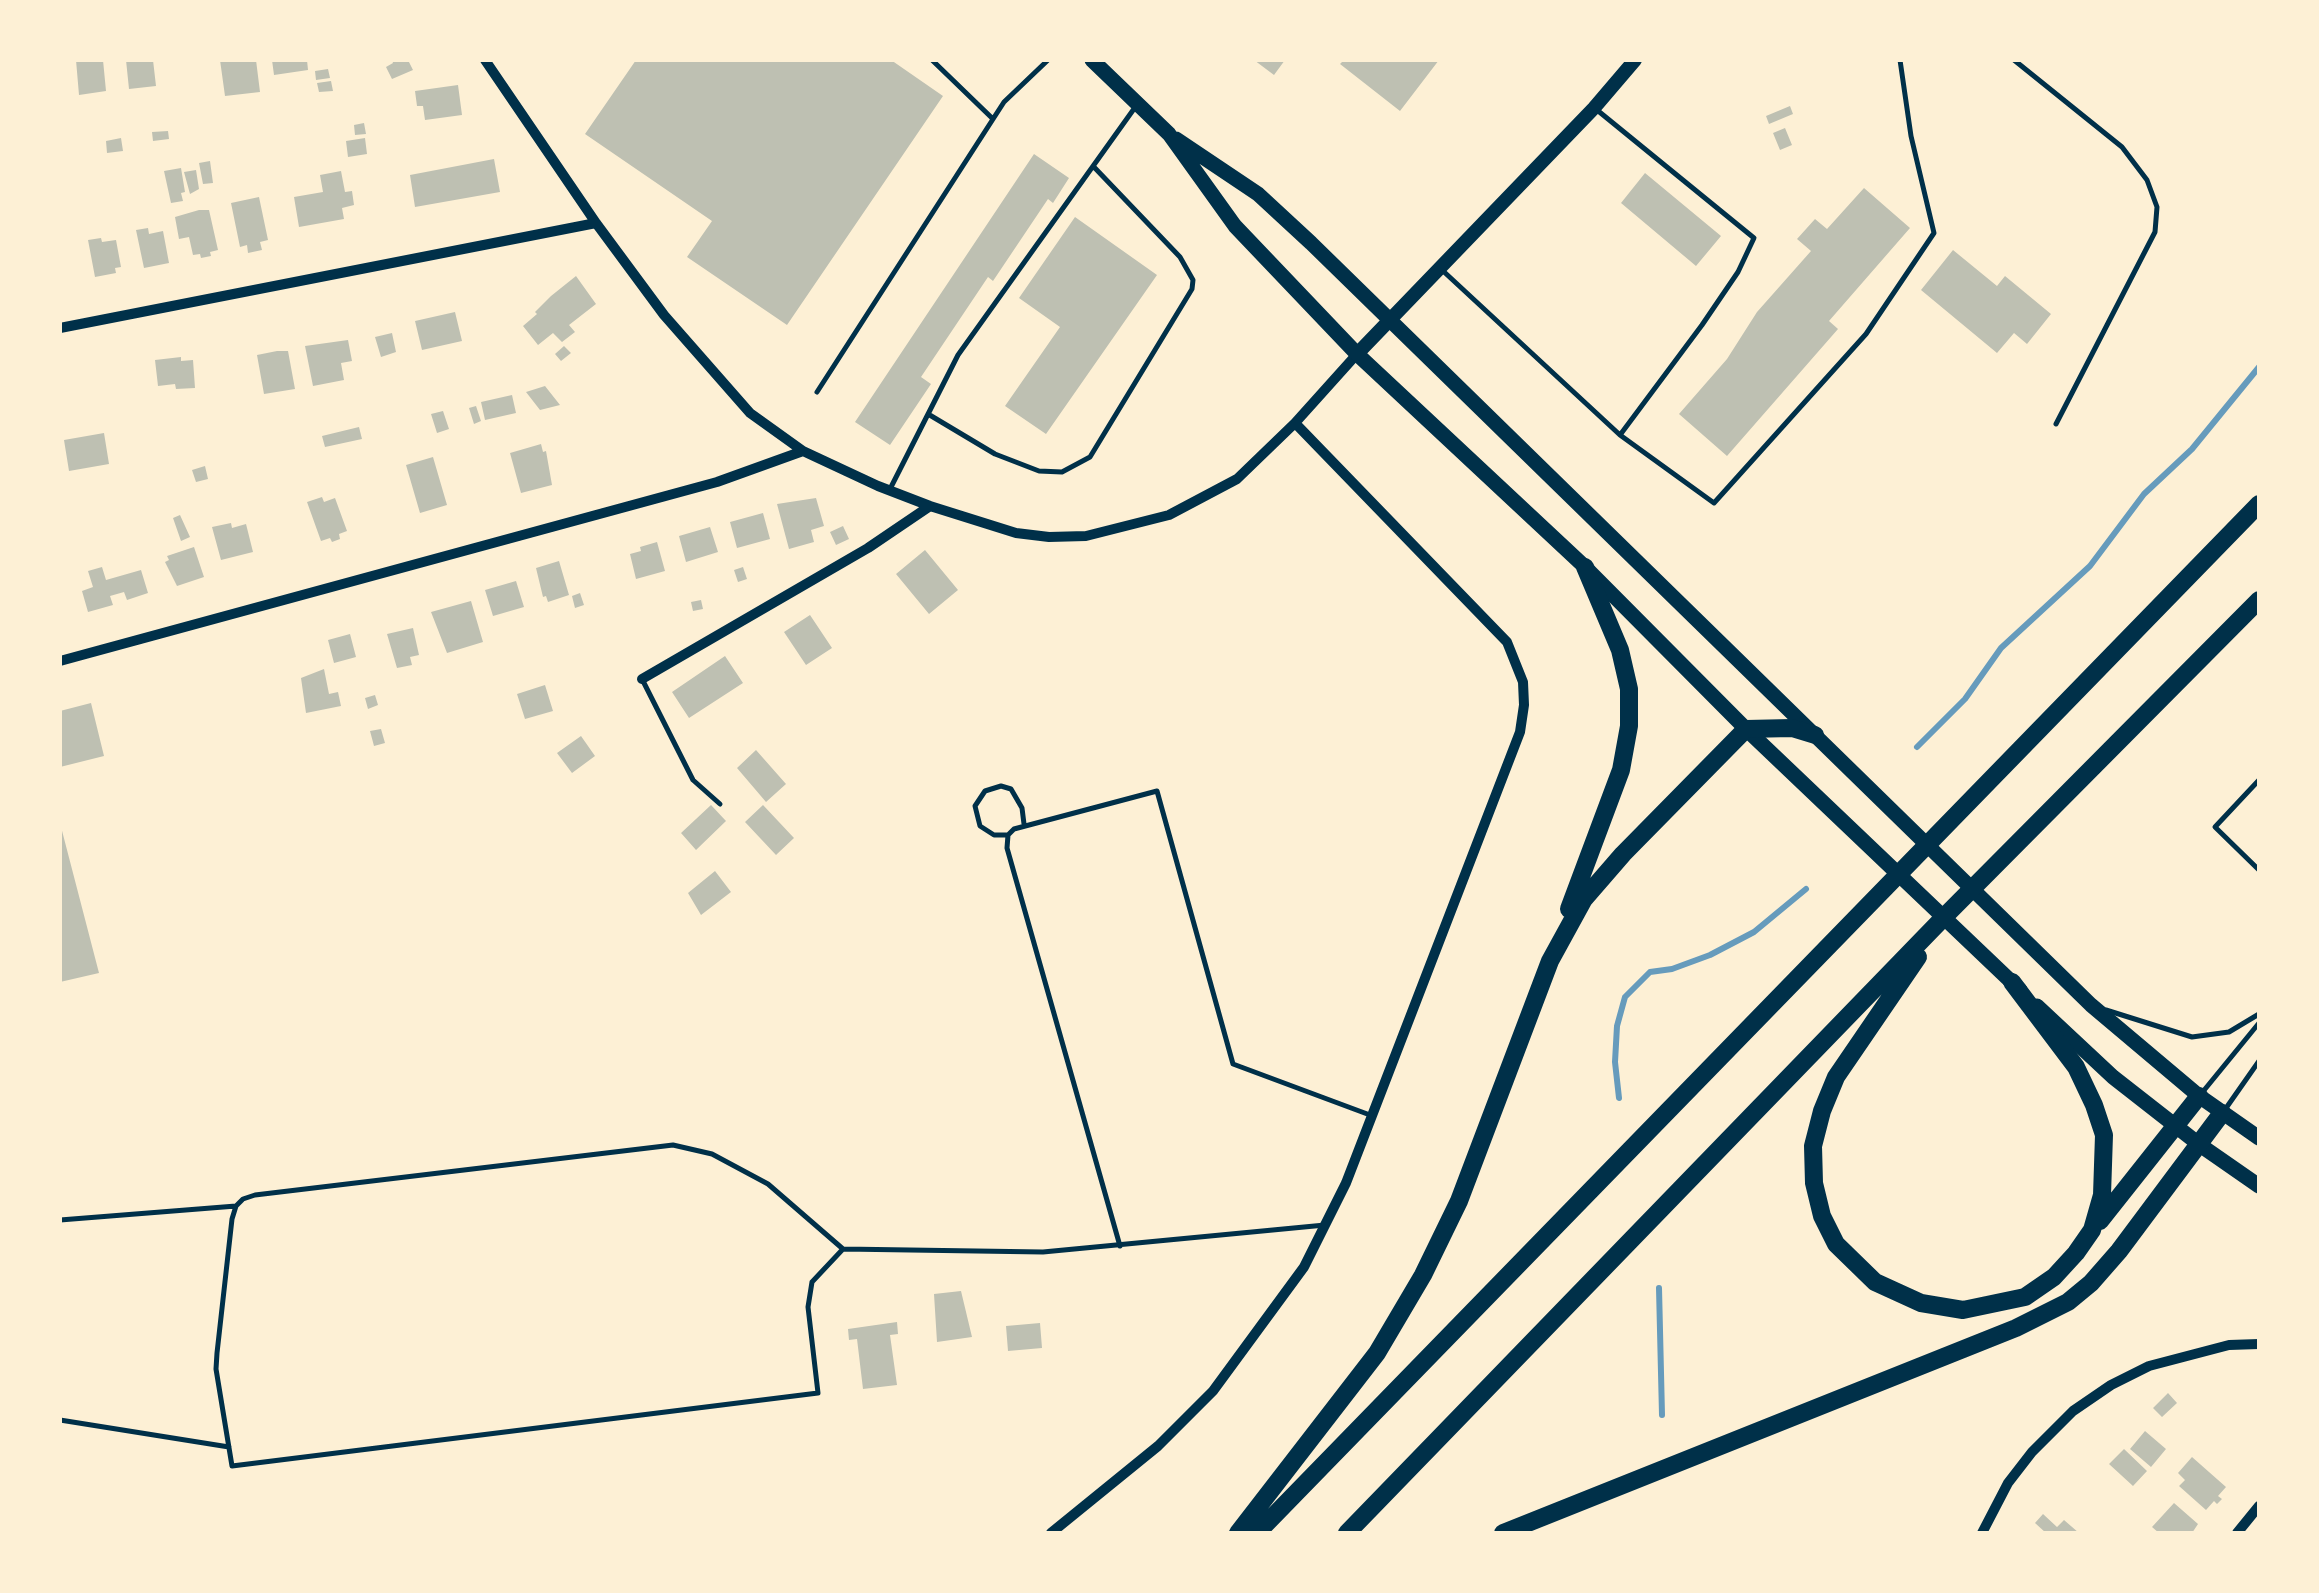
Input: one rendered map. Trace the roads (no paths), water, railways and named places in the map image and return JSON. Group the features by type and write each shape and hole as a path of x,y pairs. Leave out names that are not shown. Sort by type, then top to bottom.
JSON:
{"highway":[{"path":"1257,1533 2259,504"},
{"path":"1238,1533 1377,1353 1423,1274 1459,1200 1621,770 1629,726 1629,688 1620,650 1585,568"},
{"path":"1347,1533 1947,914 2259,600"},
{"path":"1550,961 1584,899 1622,854 1746,729 1792,728 1815,736"},
{"path":"1947,914 1836,1078 1814,1146 1814,1184 1822,1216 1836,1244 1875,1282 1921,1303 1964,1310 2024,1297 2054,1277 2199,1096"},
{"path":"2012,982 2076,1068 2104,1135 2102,1196 2092,1230"},
{"path":"1503,1533 2016,1328 2068,1302 2119,1251 2222,1114"}],"main road":[{"path":"1092,60 1169,134 1258,194 2091,1005 2199,1096 2259,1138"},
{"path":"1357,354 1594,108 1635,60"},
{"path":"1169,134 1235,226 1357,354 2113,1077 2259,1186"}],"street":[{"path":"484,60 596,223 709,369 750,412 803,450 930,506 1016,534 1086,536 1169,516 1237,479 1295,423 1357,354"},
{"path":"60,328 596,223"},
{"path":"1051,1533 1158,1446 1213,1391 1277,1307 1328,1225 1514,748 1524,705 1518,661 1499,632 1295,423"},
{"path":"60,661 717,482 803,450"},
{"path":"642,679 868,548 930,506"},
{"path":"1982,1533 2008,1483 2072,1411 2149,1366 2210,1349 2259,1344"},
{"path":"2236,1533 2259,1506"}],"lane":[{"path":"932,60 993,120"},
{"path":"817,392 1004,102 1048,60"},
{"path":"1440,268 1620,435 1714,503 1866,334 1934,234 1908,119 1900,60"},
{"path":"2014,60 2122,147 2146,180 2157,207 2155,232 2056,424"},
{"path":"889,490 958,355 1138,104"},
{"path":"1594,108 1754,238 1738,272 1702,325 1620,435"},
{"path":"928,414 994,454 1040,471 1062,472 1090,457 1192,289 1193,280 1180,257 1092,166"},
{"path":"642,679 693,780 720,804"},
{"path":"2259,780 2215,827 2259,870"},
{"path":"1024,824 1022,808 1011,790 1001,786 984,791 975,806 980,826 994,835 1008,836 1024,824 1157,790 1233,1064 1373,1116"},
{"path":"1008,836 1007,848 1120,1246"},
{"path":"2091,1005 2192,1037 2228,1032 2259,1014"},
{"path":"2199,1096 2259,1022"},
{"path":"2222,1114 2259,1061"},
{"path":"843,1249 812,1282 808,1308 818,1393 232,1466 216,1369 236,1206 255,1195 673,1145 712,1154 768,1184 843,1249 1043,1252 1328,1225"},
{"path":"60,1220 236,1206"},
{"path":"60,1420 229,1447"}],"waterway":[{"path":"1917,747 1965,699 2001,648 2090,566 2144,494 2192,449 2259,367"},
{"path":"1619,1098 1617,1026 1625,997 1650,972 1672,969 1710,955 1754,932 1806,889"},
{"path":"1659,1288 1662,1415"}]}
